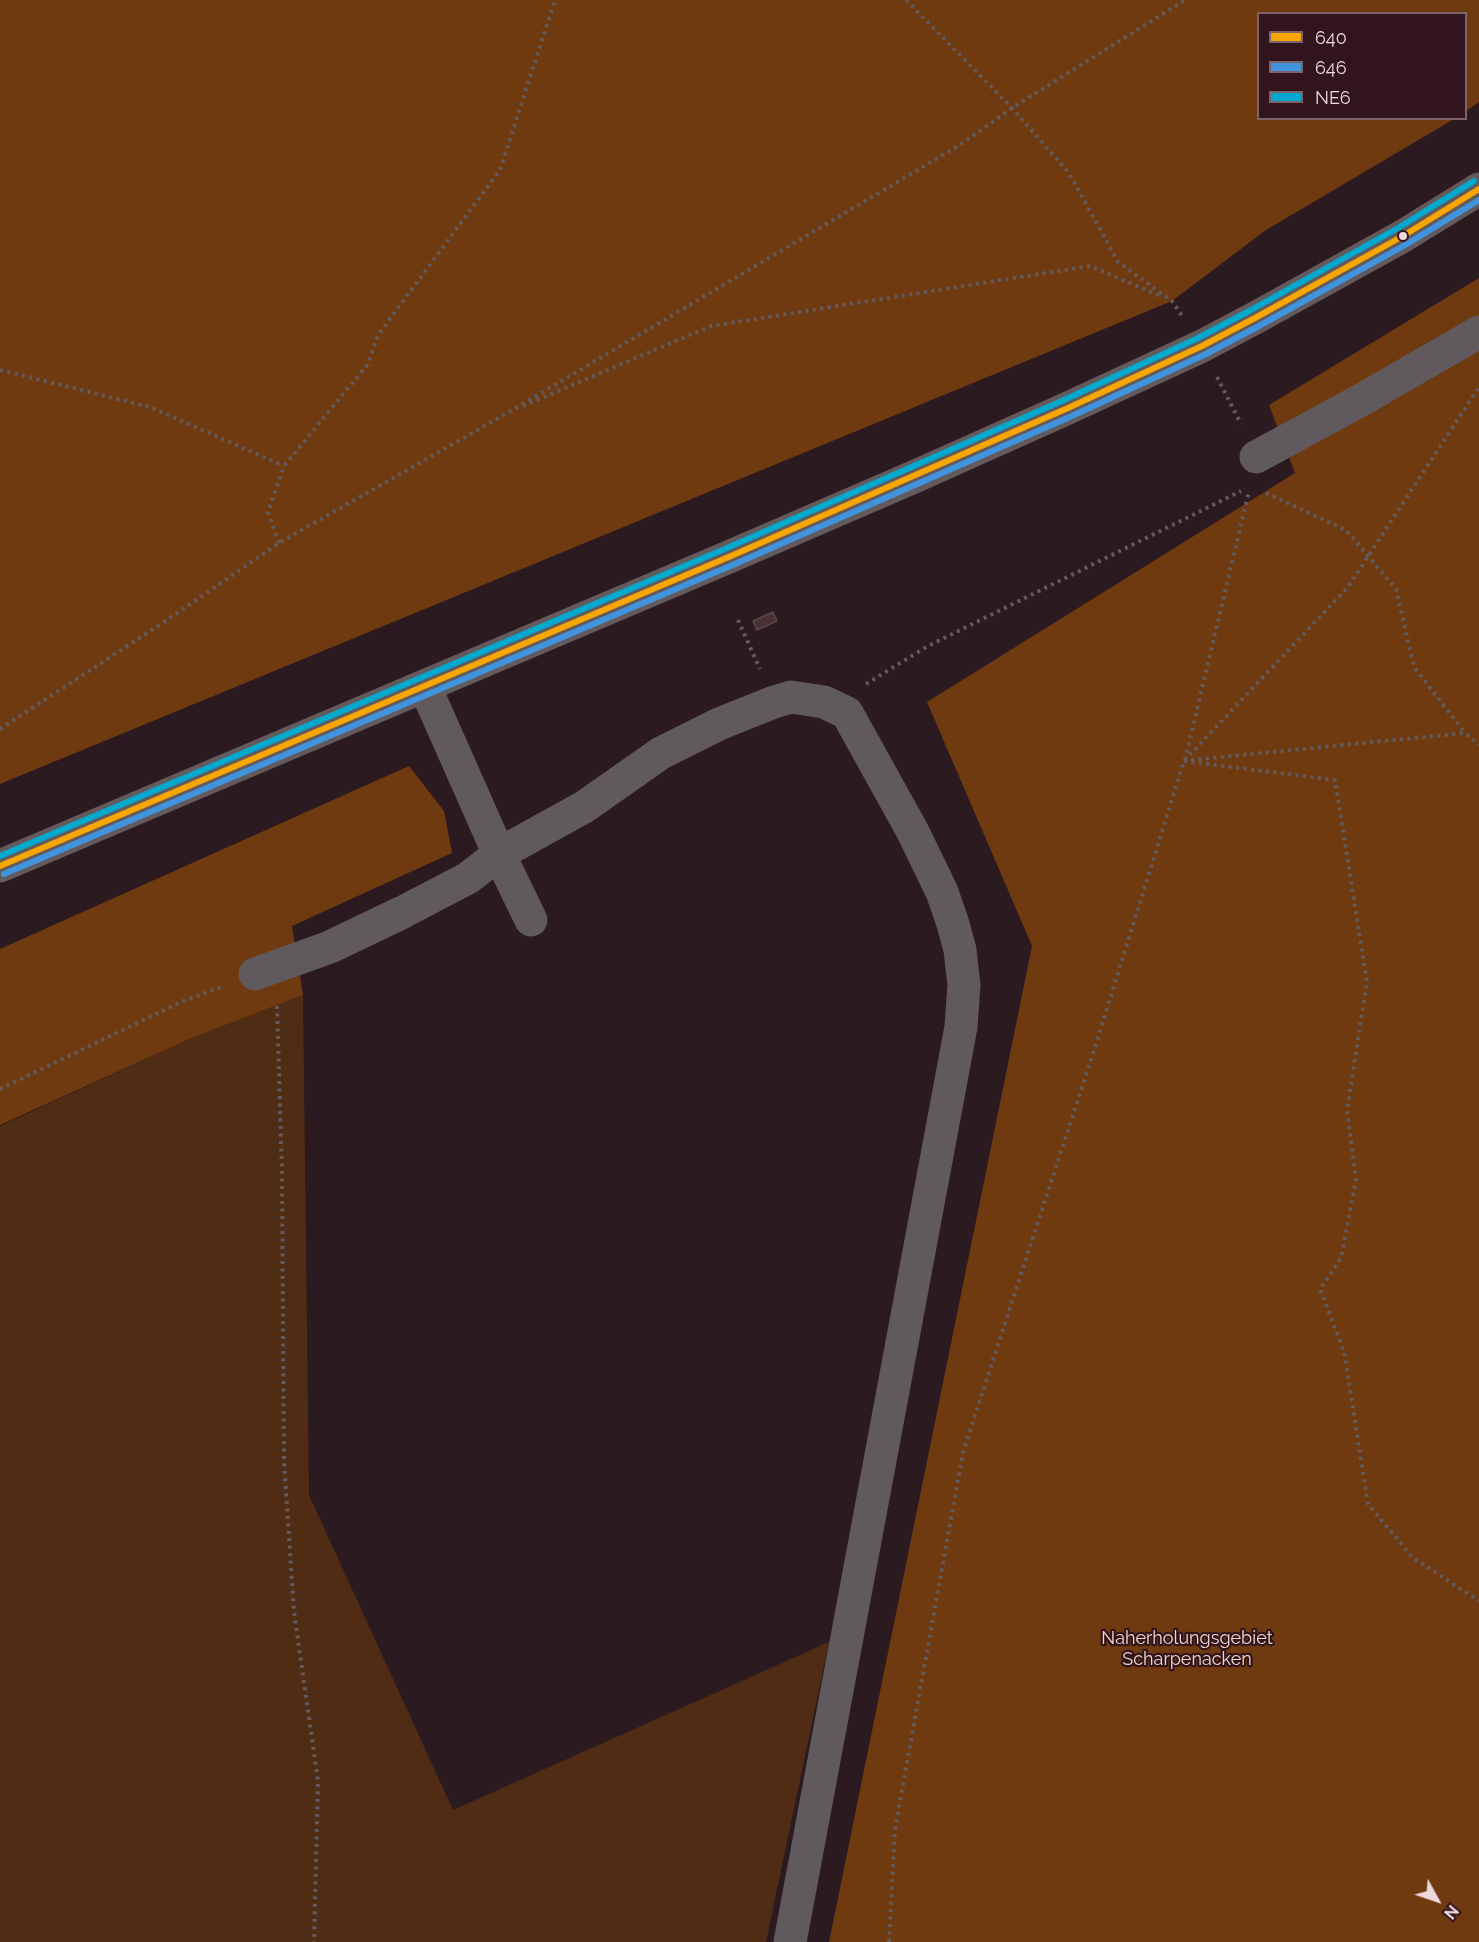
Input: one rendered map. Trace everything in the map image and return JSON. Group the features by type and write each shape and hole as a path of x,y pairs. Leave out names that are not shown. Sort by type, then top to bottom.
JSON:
{"main road":[{"path":"0,866 916,476 1202,346 1309,290 1479,189"}],"lane":[{"path":"1253,471 1363,399 1479,332"},
{"path":"425,687 531,920"},
{"path":"255,974 330,946 468,878 499,854 584,807 661,753 719,724 791,697 824,702 847,713 853,723 913,832 942,892 956,932 964,985 957,1050 790,1942"}],"path":[{"path":"279,543 268,512 284,466 368,364 378,335 500,170 555,0"},
{"path":"509,412 711,326 1090,266 1172,301 1118,262 1069,173 1012,108 906,0"},
{"path":"0,729 164,622 279,543 509,412 963,143 1012,108 1185,0"},
{"path":"0,370 150,407 284,466"},
{"path":"1185,761 1348,587 1479,387"},
{"path":"890,1942 895,1829 963,1452 1090,1063 1185,761 1253,471 1230,401"},
{"path":"1253,471 1346,530 1368,556 1396,590 1414,667 1465,733 1479,745"},
{"path":"834,707 866,684 928,646 1253,471"},
{"path":"738,620 774,702"},
{"path":"1185,761 1465,733"},
{"path":"1185,761 1335,780 1367,982 1347,1110 1356,1180 1341,1258 1320,1289 1344,1351 1368,1504 1412,1557 1479,1601"},
{"path":"305,956 277,1002 282,1174 284,1461 294,1612 318,1781 314,1942"},
{"path":"0,1089 181,1002 255,974"}],"shaded area":[{"path":"303,995 309,1495 453,1810 829,1642 766,1942 0,1942 0,1126 192,1038"}],"green space":[{"path":"0,0 1479,0 1479,102 1467,110 1467,12 1257,12 1257,120 1452,120 1266,230 1172,301 0,784"},
{"name":"Naherholungsgebiet Scharpenacken","path":"1479,278 1479,1942 829,1942 1032,946 927,702 1295,473 1269,405"},
{"path":"409,766 444,811 452,853 292,926 303,995 192,1038 0,1125 0,949"}],"building":[{"path":"773,612 777,621 757,630 753,621"}],"transit line":[{"name":"NE6","path":"0,856 727,548 1064,400 1198,338 1251,310 1398,228 1474,181"},
{"name":"640","path":"0,866 731,556 1068,408 1202,346 1255,318 1403,236 1479,189"},
{"name":"646","path":"4,874 735,564 1072,416 1206,354 1259,326 1407,244 1479,200"}]}
